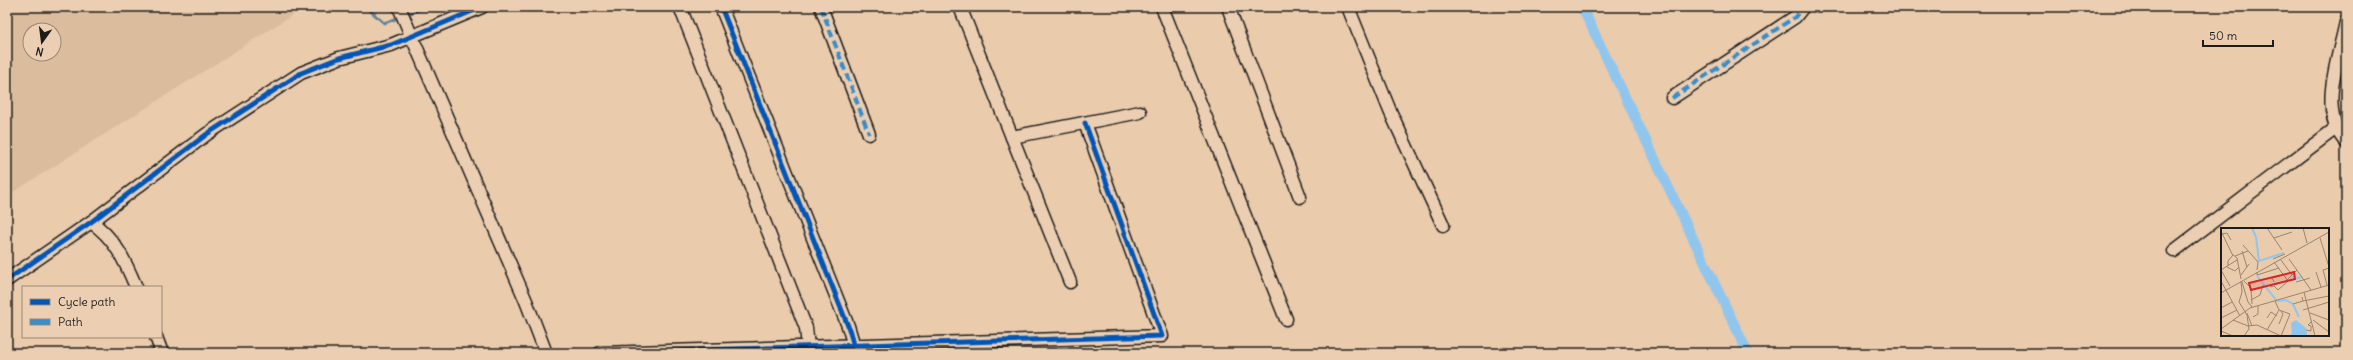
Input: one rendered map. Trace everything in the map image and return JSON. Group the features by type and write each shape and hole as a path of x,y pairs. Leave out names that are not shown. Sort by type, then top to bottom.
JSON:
{"street":[{"path":"7,280 91,222 207,134 301,73 339,58 391,45 482,7"},
{"path":"680,7 806,328 808,347"},
{"path":"721,7 848,326 854,346"},
{"path":"821,7 869,134"},
{"path":"960,7 1070,282"},
{"path":"1162,7 1286,319"},
{"path":"1228,7 1300,197"},
{"path":"1348,7 1390,111 1443,225"},
{"path":"1672,98 1795,17 1803,7"},
{"path":"402,15 413,36 526,301 546,353"},
{"path":"2346,22 2331,97 2331,114 2336,128 2346,142"},
{"path":"1012,137 1140,112"},
{"path":"600,353 1162,336 1085,123"},
{"path":"2174,251 2336,128"},
{"path":"91,222 102,230 115,244 124,259 136,286"},
{"path":"156,338 162,353"}],"shaded area":[{"path":"7,7 305,7 7,196"}],"waterway":[{"path":"366,7 384,23 401,17"},
{"path":"406,15 425,7"},
{"path":"1582,7 1748,353"}],"marked path":[{"path":"821,7 869,134"},
{"path":"1672,98 1795,17 1803,7"}],"cycle path":[{"path":"7,280 91,222 207,134 301,73 339,58 391,45 482,7"},
{"path":"721,7 848,326 854,346"},
{"path":"600,353 1162,336 1085,123"}]}
